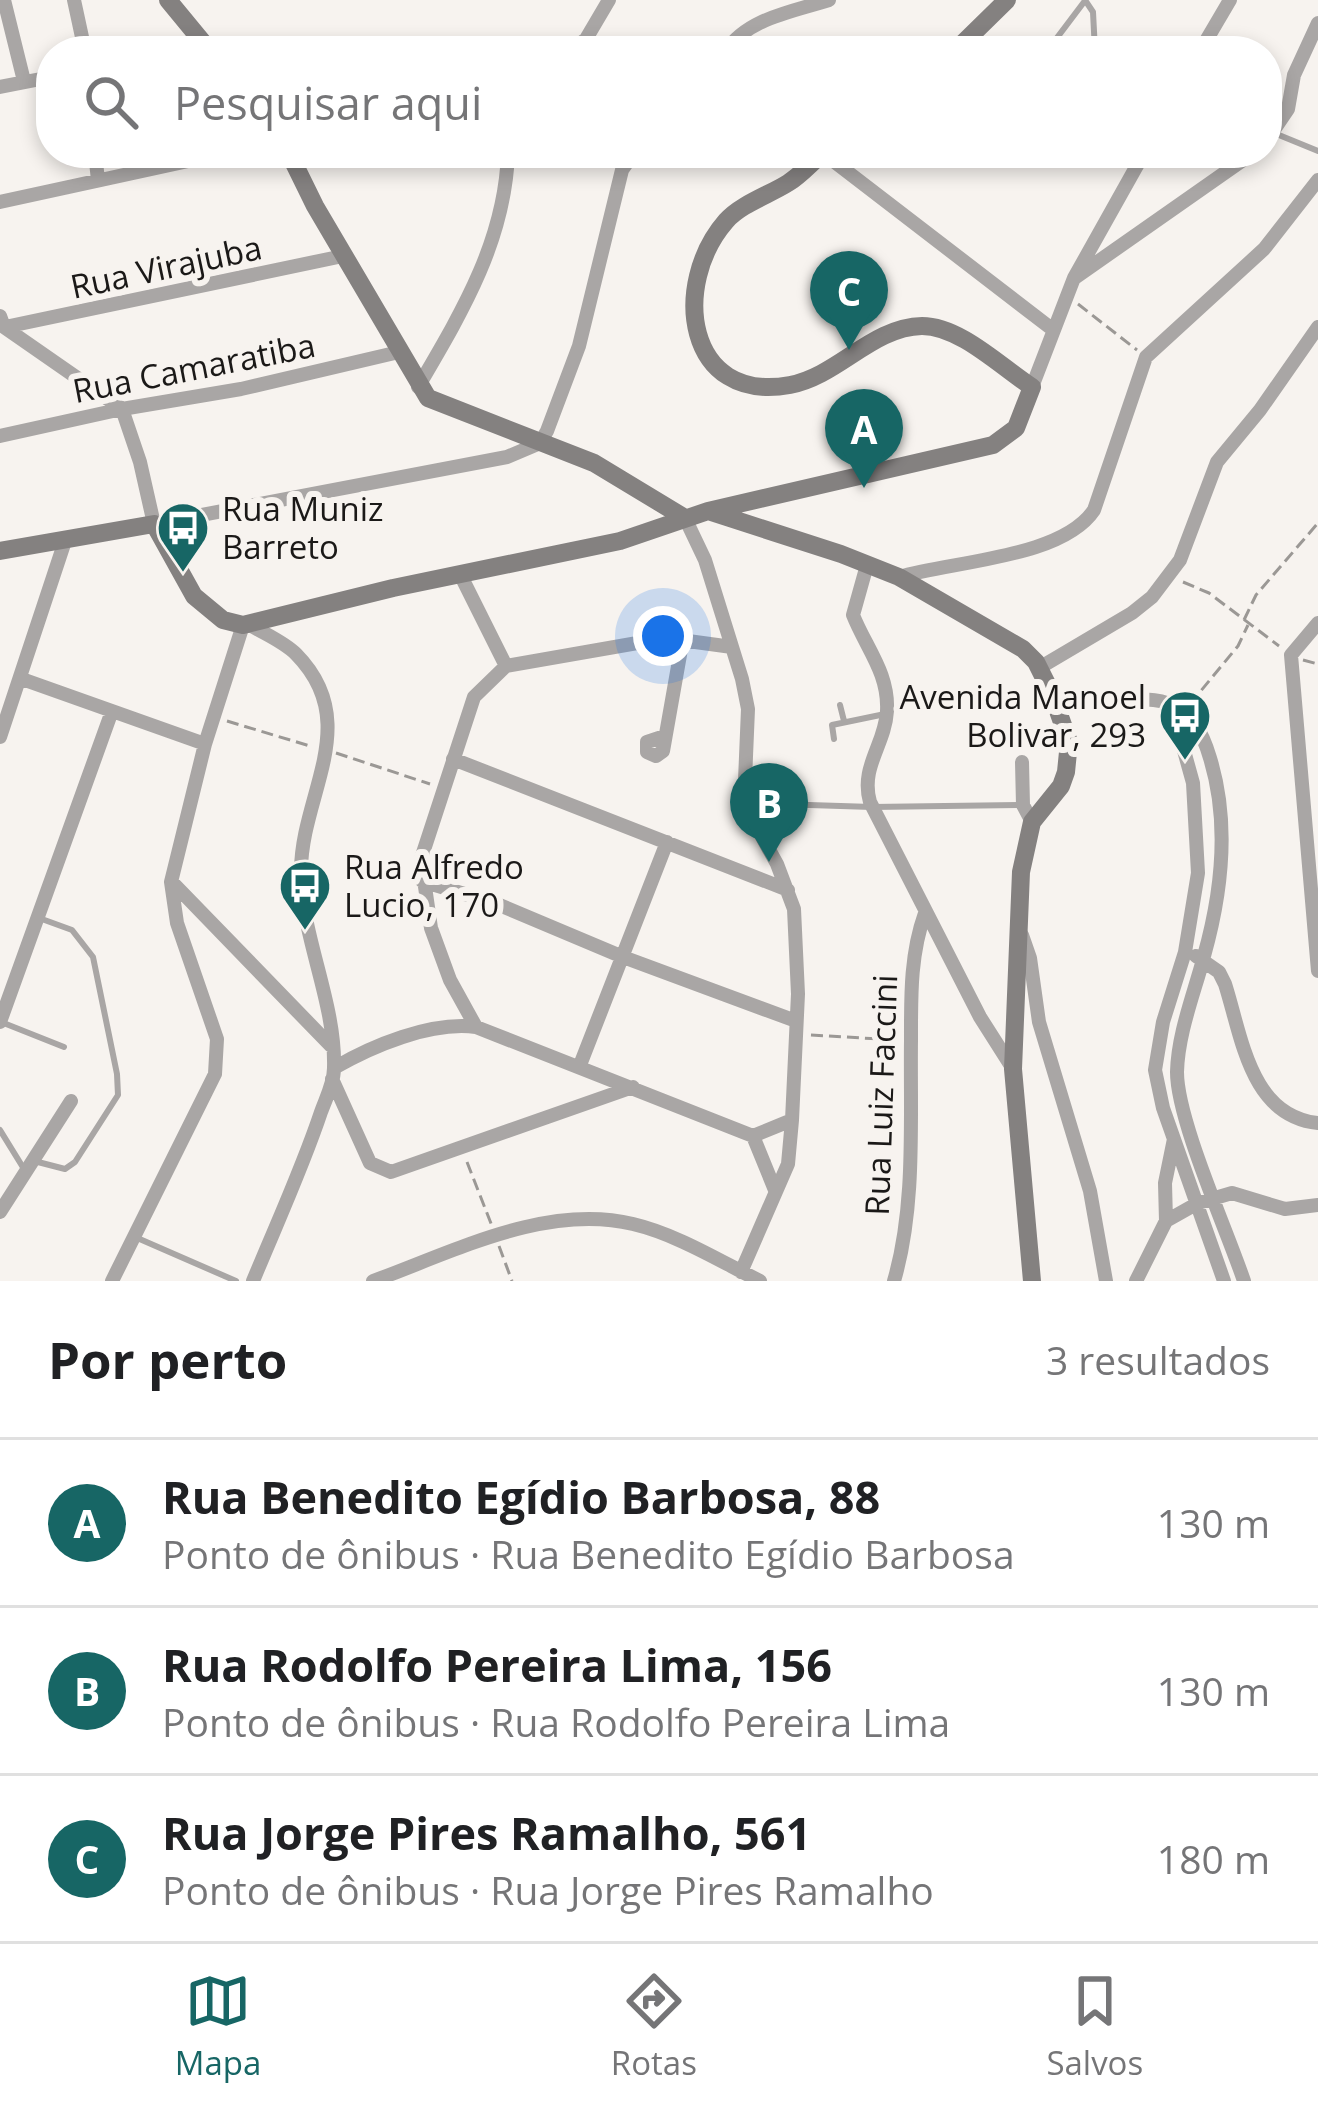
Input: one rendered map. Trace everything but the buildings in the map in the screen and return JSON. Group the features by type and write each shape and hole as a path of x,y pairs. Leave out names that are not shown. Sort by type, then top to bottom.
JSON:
{"street":[{"path":"4,0 24,81"},
{"path":"74,0 82,36"},
{"path":"168,0 197,36"},
{"path":"588,36 609,0"},
{"path":"736,36 755,24 829,0"},
{"path":"970,36 1007,0"},
{"path":"1209,36 1230,0"},
{"path":"1282,119 1294,75 1318,23"},
{"path":"0,87 36,79"},
{"path":"97,168 98,181"},
{"path":"0,202 157,168"},
{"path":"297,168 418,387 445,407 595,464 640,490 685,518 705,560 748,709 743,802 788,890 798,946 788,1164 741,1272"},
{"path":"418,387 484,266 506,194 507,168"},
{"path":"0,550 507,457 540,442 579,346 623,168"},
{"path":"806,168 731,216 710,246 693,302 696,336 707,358 749,383 789,385 832,370 899,330 938,327 1032,387"},
{"path":"843,168 1052,329"},
{"path":"247,625 620,541 708,511 993,445 1016,428 1070,288 1133,168"},
{"path":"1070,288 1233,168"},
{"path":"899,578 1041,545 1078,530 1094,510 1146,357 1264,249 1318,180"},
{"name":"Rua Virajuba","path":"1,324 36,323 343,256"},
{"path":"1,324 122,409 154,524 194,596 223,620 247,625 296,655 311,674 327,715 328,751 303,841 302,893 321,972 333,1074 370,1163 391,1172 409,1168 633,1087"},
{"path":"1039,668 1132,614 1169,576 1180,560 1216,462 1260,410 1318,327"},
{"name":"Rua Camaratiba","path":"0,436 241,389 399,352"},
{"path":"640,490 663,527"},
{"path":"708,511 899,578 1023,650 1039,668 1069,742 1061,786 1027,814"},
{"path":"0,736 65,541"},
{"path":"867,565 853,615 881,670 887,714 866,777 872,808 980,1017 1013,1069"},
{"path":"460,574 506,666"},
{"path":"1318,622 1291,655 1318,971"},
{"path":"112,1281 209,1090 217,1060 217,1039 177,923 171,882 205,744 247,625"},
{"path":"476,1027 431,928 421,859 474,697 506,666 647,640 683,638 732,647"},
{"path":"665,736 683,638"},
{"path":"22,679 205,744"},
{"path":"1058,706 1161,701 1194,720 1202,735 1217,789 1220,881 1177,1076 1244,1281"},
{"path":"1178,709 1193,783 1199,851 1185,952 1163,1022 1155,1070 1157,1090 1224,1281"},
{"path":"0,1021 112,711"},
{"path":"453,759 788,890"},
{"path":"1022,762 1027,814 1013,1069 1032,1281"},
{"path":"580,1066 668,842"},
{"path":"422,880 496,904 796,1027"},
{"path":"171,882 332,1046"},
{"name":"Rua Luiz Faccini","path":"894,1281 905,1211 915,940 925,913"},
{"path":"1019,925 1030,958 1039,1022 1090,1191 1106,1281"},
{"path":"1185,952 1219,972 1262,1091 1293,1117 1318,1123"},
{"path":"253,1281 333,1074 416,1035 476,1027 753,1136 792,1120"},
{"path":"0,1212 70,1101"},
{"path":"753,1136 775,1190"},
{"path":"1136,1281 1166,1221 1165,1184 1174,1138"},
{"path":"1166,1221 1198,1203 1232,1193 1285,1209 1318,1205"},
{"path":"373,1281 496,1237 553,1221 585,1218 631,1223 760,1281"}],"lane":[{"path":"1058,36 1085,1 1093,12 1094,36"},
{"path":"1282,140 1318,151"},
{"path":"840,705 844,721"},
{"path":"834,739 832,725 887,714"},
{"path":"743,802 1027,814"},
{"path":"0,1130 27,1164 65,1169 75,1162 118,1095 93,956 72,930 36,917"},
{"path":"0,1021 64,1047"},
{"path":"134,1236 236,1281"}],"path":[{"path":"1070,288 1146,357"},
{"path":"1178,709 1198,695 1238,646 1256,595 1318,523"},
{"path":"1169,576 1209,593 1291,655"},
{"path":"213,718 443,788"},
{"path":"796,1027 911,1041"},
{"path":"463,1149 512,1281"}],"place":[{"name":"Rua Jorge Pires Ramalho, 561","path":"849,350"},
{"name":"Rua Benedito Egídio Barbosa, 88","path":"864,488"},
{"name":"Rua Muniz Barreto","path":"183,574"},
{"name":"Avenida Manoel Bolivar, 293","path":"1185,762"},
{"name":"Rua Rodolfo Pereira Lima, 156","path":"769,862"},
{"name":"Rua Alfredo Lucio, 170","path":"305,932"}]}
